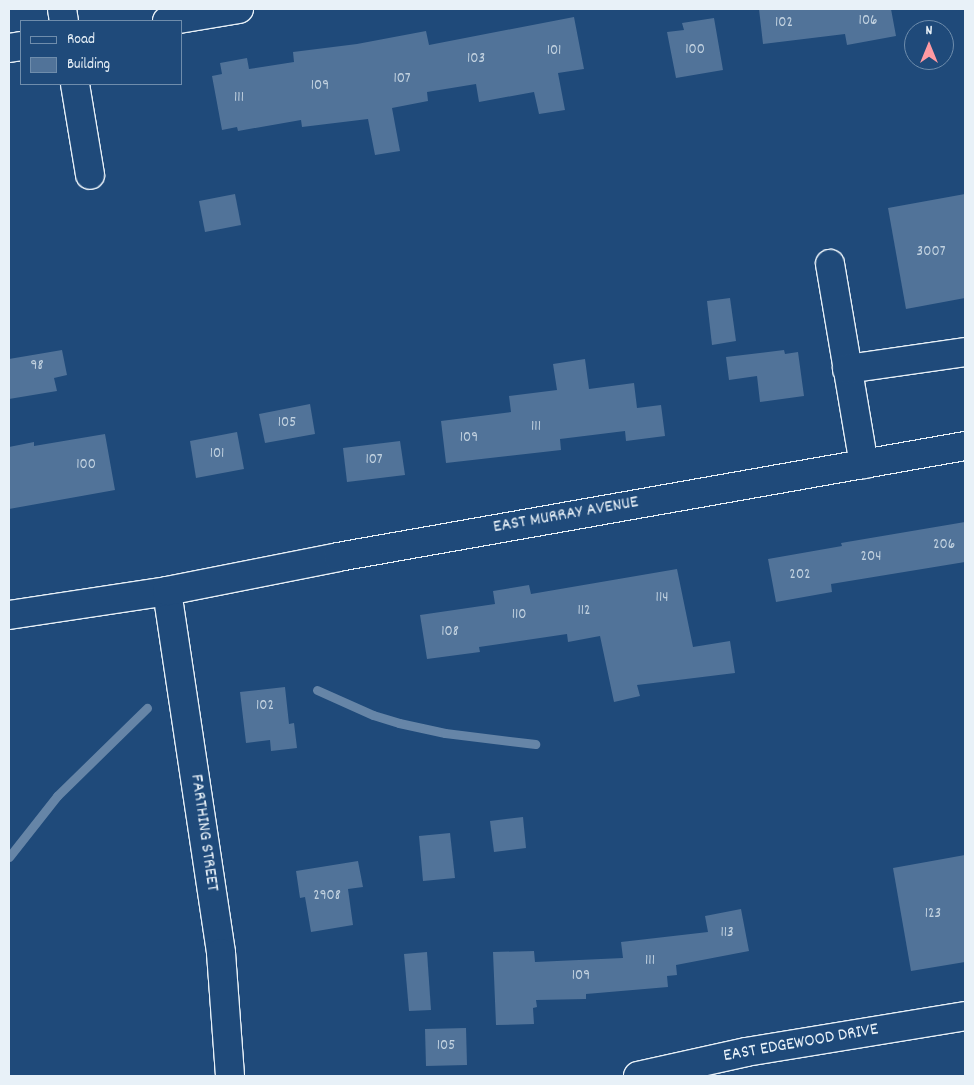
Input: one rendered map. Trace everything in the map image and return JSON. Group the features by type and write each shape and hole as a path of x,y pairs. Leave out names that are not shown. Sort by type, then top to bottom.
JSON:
{"street":[{"path":"172,20 239,9"},
{"path":"75,85 90,175"},
{"path":"830,264 864,464"},
{"path":"847,369 965,352"},
{"name":"EAST MURRAY AVENUE","path":"9,615 167,591 338,557 965,446"},
{"name":"FARTHING STREET","path":"167,591 221,953 230,1076"},
{"name":"EAST EDGEWOOD DRIVE","path":"638,1076 746,1052 965,1016"}],"building":[{"path":"759,9 891,9 896,36 847,45 845,34 763,44"},
{"path":"574,17 584,69 558,73 565,110 539,114 534,92 479,102 476,84 427,92 428,101 392,108 400,151 375,155 368,119 302,127 301,120 238,131 237,127 222,130 212,76 222,74 220,63 247,58 249,69 294,62 293,52 357,44 426,31 429,45"},
{"path":"714,18 723,70 676,78 667,32 684,30 682,23"},
{"path":"235,194 241,225 205,232 199,201"},
{"path":"965,194 965,298 906,309 888,208"},
{"path":"730,298 736,341 712,345 707,301"},
{"path":"62,350 67,375 54,378 57,391 9,399 9,359"},
{"path":"784,350 785,354 798,352 804,396 760,402 757,376 729,380 726,357"},
{"path":"585,359 589,389 634,383 637,408 661,405 665,436 626,441 625,431 560,439 561,450 446,463 441,421 511,412 509,396 557,390 553,364"},
{"path":"310,404 315,434 265,443 259,414"},
{"path":"237,432 244,469 196,478 190,441"},
{"path":"105,434 115,490 9,509 9,447 34,442 34,446"},
{"path":"400,441 405,475 347,482 343,448"},
{"path":"965,522 965,562 831,584 832,592 776,602 768,559 842,546 841,543"},
{"path":"677,569 693,647 730,641 735,673 637,685 640,696 614,702 600,636 568,642 567,634 479,647 480,652 427,659 420,615 495,604 493,591 529,585 531,594"},
{"path":"285,687 289,724 294,723 297,748 271,751 270,740 246,743 240,692"},
{"path":"523,817 526,848 494,852 490,821"},
{"path":"450,833 455,878 423,881 419,836"},
{"path":"965,855 965,962 911,971 893,868"},
{"path":"358,861 363,887 348,889 353,925 311,932 305,897 300,898 296,871"},
{"path":"741,909 749,951 676,965 677,975 667,976 668,987 586,994 586,999 536,1000 537,1007 533,1008 534,1024 496,1025 493,952 534,951 535,962 623,958 621,942 708,932 705,916"},
{"path":"427,952 431,1010 409,1011 404,954"},
{"path":"466,1028 467,1065 426,1066 425,1029"}],"waterway":[{"path":"317,690 373,715 399,723 445,733 535,744"},
{"path":"9,857 57,796 147,708"}]}
